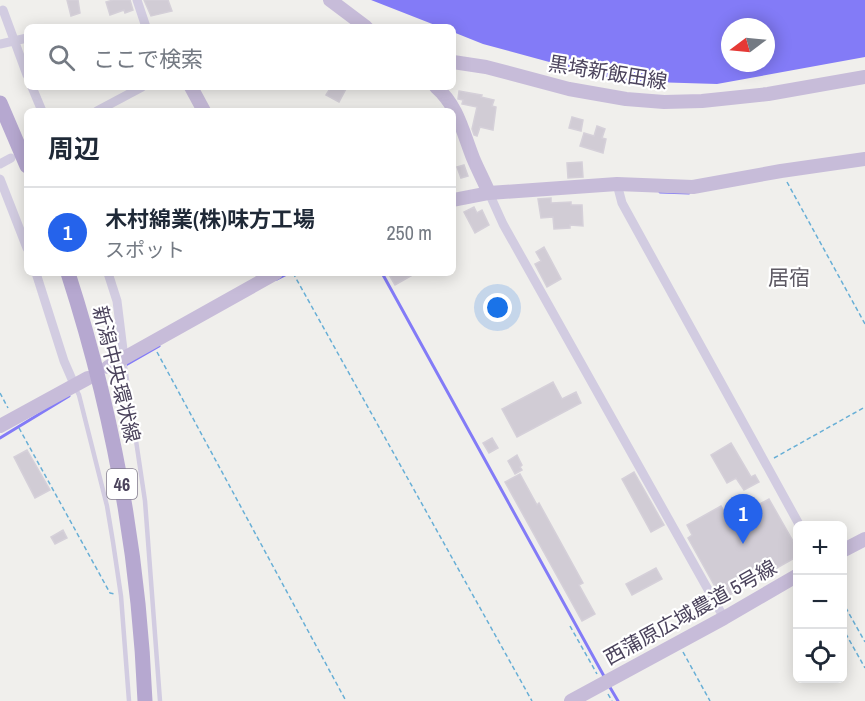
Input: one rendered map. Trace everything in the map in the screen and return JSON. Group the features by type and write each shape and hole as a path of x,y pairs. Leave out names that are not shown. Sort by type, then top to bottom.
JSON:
{"main road":[{"path":"0,103 24,159"},
{"name":"新潟中央環状線","path":"69,276 94,359 119,471 135,564 145,701"}],"street":[{"path":"137,0 145,24"},
{"path":"330,0 362,24"},
{"path":"3,10 24,68"},
{"path":"0,44 24,39"},
{"name":"黒埼新飯田線","path":"456,62 486,67 569,90 664,102 702,101 768,94 865,77"},
{"path":"33,90 41,108"},
{"path":"104,108 136,90"},
{"path":"193,90 202,108"},
{"path":"440,90 447,96 453,108"},
{"path":"456,113 503,224 724,618"},
{"path":"0,164 11,158"},
{"path":"456,199 489,193 617,184 693,187 865,159"},
{"path":"0,179 24,240"},
{"path":"617,184 622,203 798,521"},
{"path":"37,276 64,361 74,384"},
{"path":"109,276 117,301 124,358"},
{"path":"108,366 271,276"},
{"path":"0,426 88,378"},
{"path":"847,549 865,538"},
{"name":"西蒲原広域農道 5号線","path":"571,701 793,578"}],"lane":[{"path":"124,358 145,501 160,701"},
{"path":"74,384 79,394 107,506 121,596 129,701"}],"path":[{"path":"781,171 865,324"},
{"path":"295,276 532,701"},
{"path":"153,343 346,701"},
{"path":"0,393 110,593 121,596"},
{"path":"765,463 865,407"},
{"path":"847,608 865,642"},
{"path":"570,626 612,701"},
{"path":"844,629 865,668"},
{"path":"678,642 710,701"}],"shaded area":[{"path":"371,0 865,0 865,57 717,84 619,81 483,44 456,33 456,24 432,24"}],"building":[{"path":"67,0 78,0 80,13 71,16"},
{"path":"130,0 133,10 125,13 124,10 110,15 106,2"},
{"path":"144,0 168,0 172,11 151,16"},
{"path":"329,90 345,90 339,102 326,95"},
{"path":"459,91 482,95 481,97 494,100 492,106 496,107 493,130 480,127 477,136 474,135 472,129 477,107 462,104 463,100 458,99"},
{"path":"572,117 583,120 581,131 569,128"},
{"path":"597,126 605,129 602,138 606,139 603,153 580,146 584,133 594,136"},
{"path":"582,162 583,177 568,178 567,163"},
{"path":"464,165 468,176 461,178 457,167"},
{"path":"551,198 551,203 571,202 571,205 582,205 583,226 570,225 570,228 554,229 553,217 541,218 538,199"},
{"path":"474,207 477,213 482,210 489,225 475,233 464,212"},
{"path":"544,247 561,279 547,287 535,264 541,261 536,252"},
{"path":"390,276 411,276 395,285"},
{"path":"553,382 562,399 576,392 581,403 517,437 502,409"},
{"path":"492,438 498,448 489,453 483,443"},
{"path":"731,443 751,477 755,475 759,482 744,490 736,478 727,483 711,455"},
{"path":"27,450 50,490 35,498 14,457"},
{"path":"517,455 522,470 515,474 508,461"},
{"path":"634,472 664,525 651,532 622,479"},
{"path":"520,474 537,505 539,503 583,583 579,585 595,614 582,621 505,482"},
{"path":"769,499 793,541 793,559 726,597 722,589 718,592 688,538 692,535 687,525 721,506 735,530 763,514 758,505"},
{"path":"63,530 67,538 55,544 51,537"},
{"path":"656,568 662,579 632,595 626,584"}],"waterway":[{"path":"660,192 689,193"},
{"path":"277,279 283,276"},
{"path":"384,276 605,678"},
{"path":"117,370 159,346"},
{"path":"0,438 69,396"},
{"path":"608,684 618,701"}],"place":[{"name":"木村綿業(株)味方工場","path":"743,544"}],"district":[{"name":"居宿","path":"789,277"}]}
